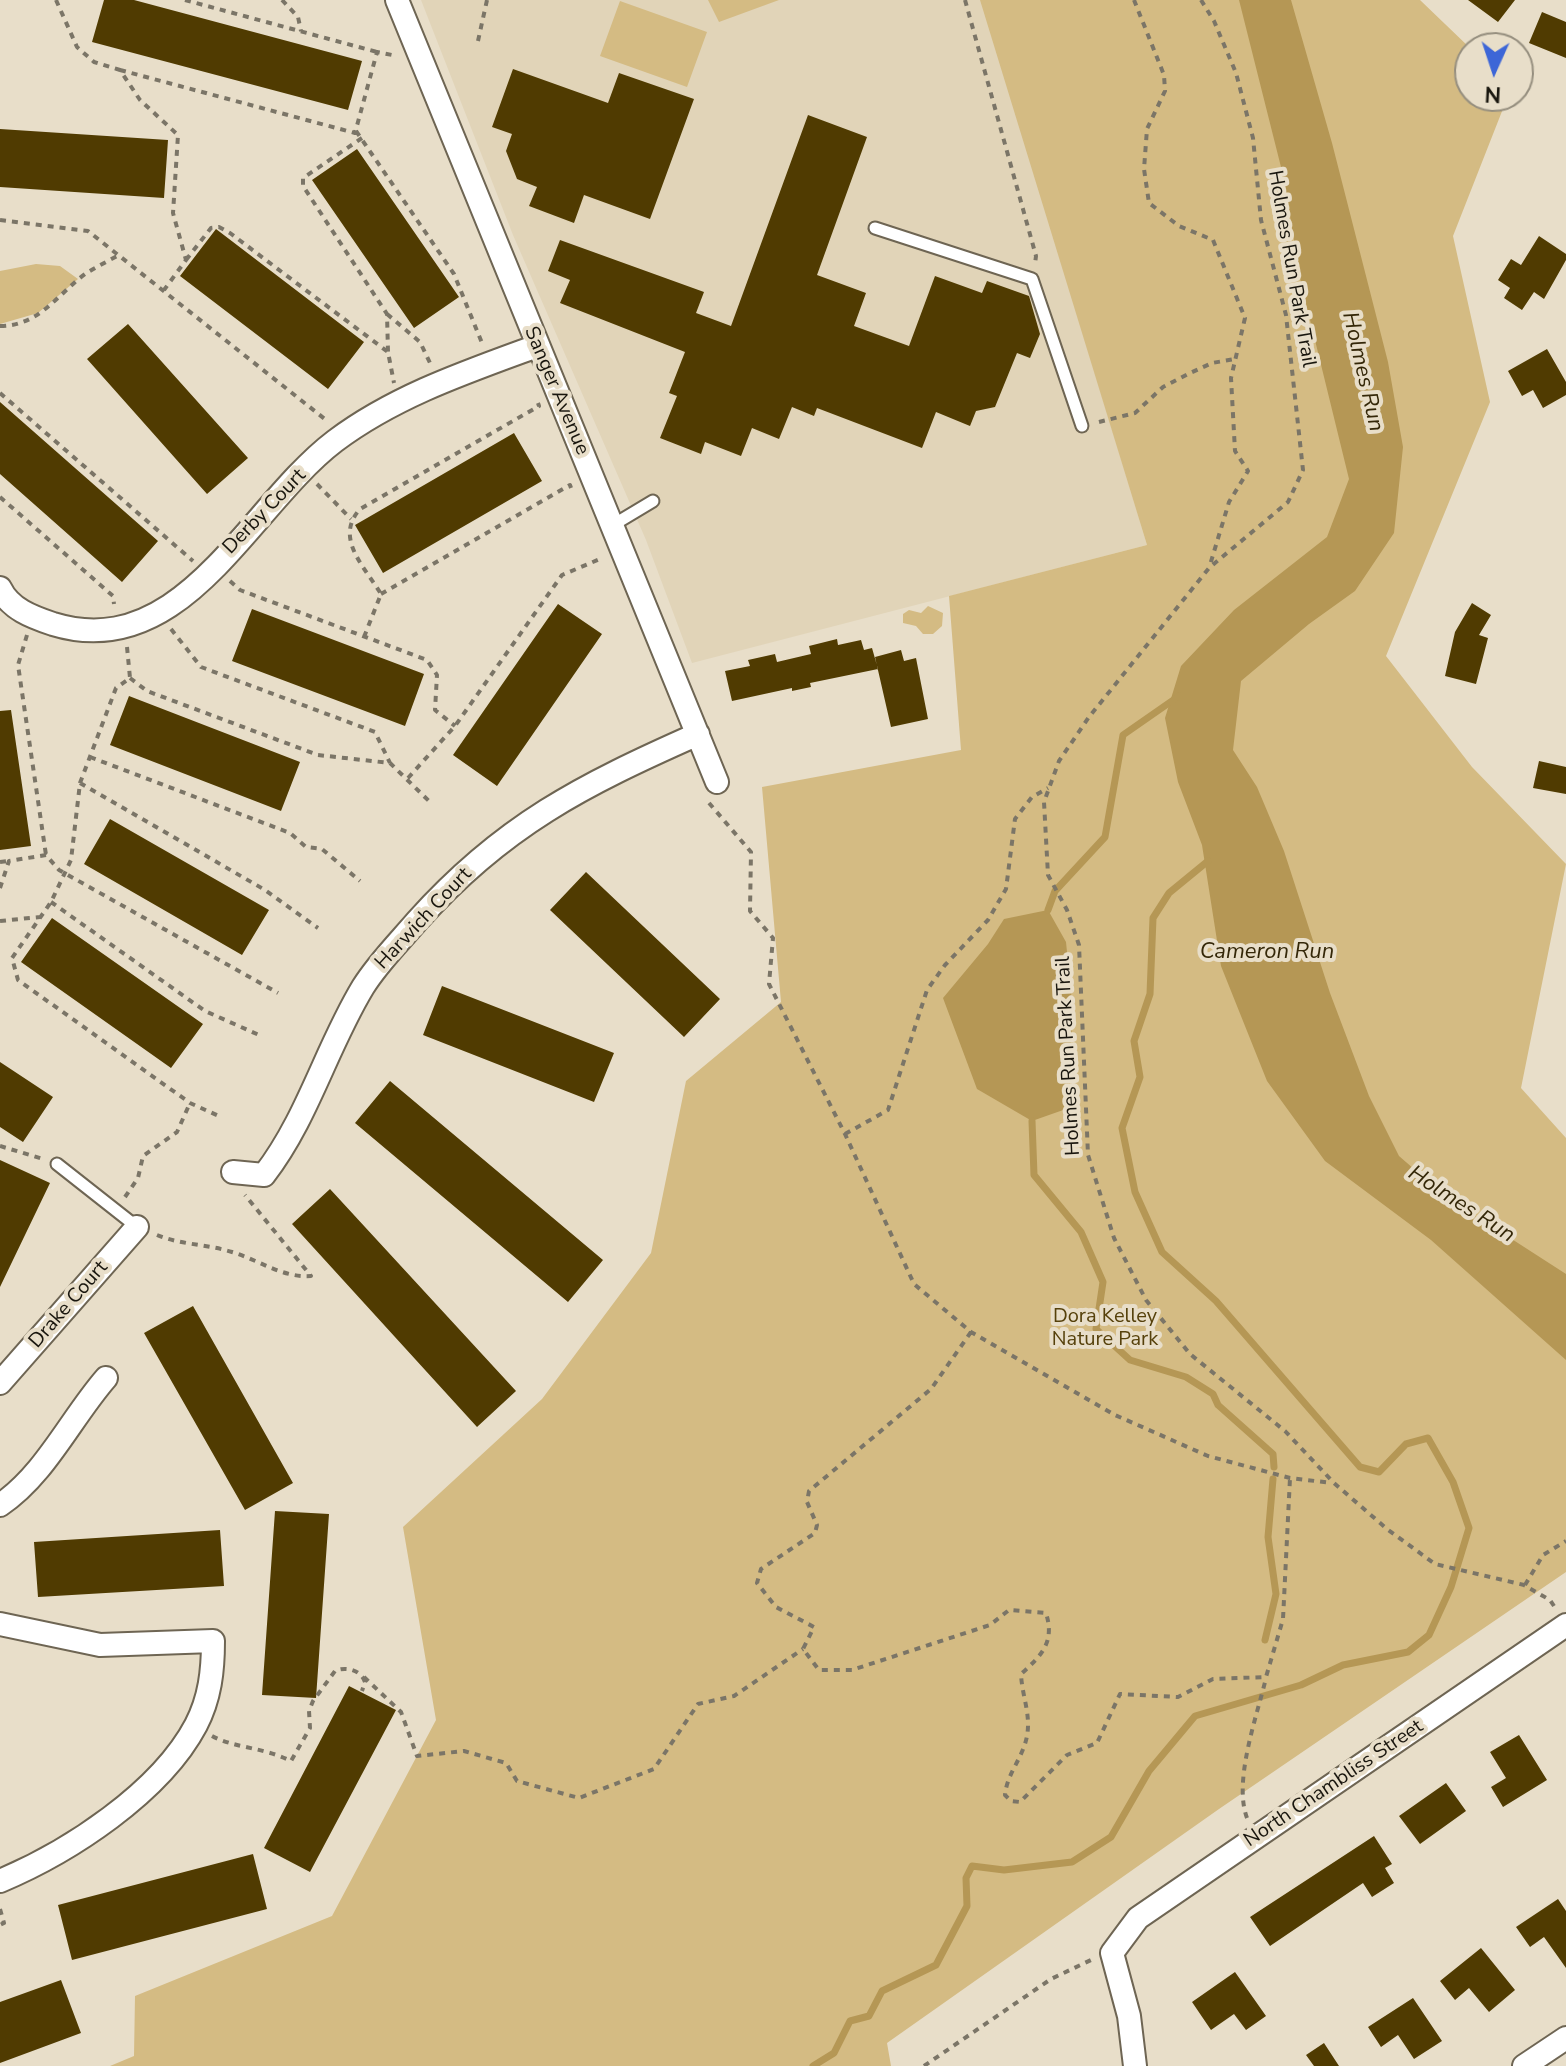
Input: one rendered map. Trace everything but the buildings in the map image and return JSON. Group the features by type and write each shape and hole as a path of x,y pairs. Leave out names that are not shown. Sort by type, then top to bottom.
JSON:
{"street":[{"name":"Sanger Avenue","path":"397,0 717,782"},
{"name":"Derby Court","path":"0,588 6,600 33,617 76,631 122,628 161,615 210,570 305,470 340,438 384,406 537,346"},
{"name":"Harwich Court","path":"233,1172 264,1175 287,1144 363,987 391,951 458,880 538,813 620,769 698,734"},
{"name":"Drake Court","path":"0,1383 137,1227"},
{"path":"0,1505 14,1496 37,1469 106,1378"},
{"path":"0,1624 100,1645 213,1641 213,1672 195,1727 154,1777 106,1821 24,1871 0,1881"},
{"name":"North Chambliss Street","path":"1112,1953 1138,1918 1566,1625"},
{"path":"1112,1953 1129,2016 1135,2066"},
{"path":"1524,2066 1566,2038"}],"lane":[{"path":"875,228 1032,279 1082,426"},
{"path":"613,525 653,501"},
{"path":"57,1164 137,1227"}],"path":[{"path":"56,0 77,47 94,62 355,133 377,52"},
{"path":"185,0 396,56 417,47"},
{"path":"282,0 298,17 301,31"},
{"path":"478,41 487,0"},
{"path":"965,0 1036,256 1032,279"},
{"path":"1134,0 1164,75 1165,91 1147,129 1144,169 1149,203 1179,226 1213,240 1245,318 1231,378 1235,451 1248,471 1229,502 1209,568"},
{"name":"Holmes Run Park Trail","path":"1201,0 1236,73 1253,138 1261,220 1286,315 1304,453 1298,487 1288,502 1209,568 1089,717 1059,761 1044,802 1048,875 1067,910 1079,945 1088,1155 1114,1238 1146,1300 1190,1354 1285,1431 1334,1483 1435,1564 1524,1585 1550,1600 1566,1625"},
{"path":"120,70 140,100 178,135 173,213 186,260"},
{"path":"356,130 454,274 491,363"},
{"path":"362,138 303,178 303,186 387,314 420,342 440,384"},
{"path":"0,220 88,231 319,411 340,438"},
{"path":"164,290 211,228 219,227 388,352"},
{"path":"0,326 31,319 50,307 84,275 119,255"},
{"path":"387,314 388,368 401,400"},
{"path":"1082,426 1135,413 1176,380 1212,363 1235,359"},
{"path":"381,594 350,543 347,532 351,519 360,509 539,406 533,391"},
{"path":"0,393 210,570 240,590 427,660 437,675 435,710 455,726"},
{"path":"305,470 351,519"},
{"path":"364,637 381,594 570,485 575,496"},
{"path":"0,497 113,596 130,678 147,691 318,755 390,763"},
{"path":"408,778 455,726 562,575 600,559 594,546"},
{"path":"161,615 196,665 375,732 390,763 432,804"},
{"path":"33,617 18,665 46,855 52,864 65,872 278,993"},
{"path":"130,678 116,688 80,783 71,860 51,902 12,958 18,980 190,1103 221,1117"},
{"path":"90,757 290,833 306,847 322,849 360,881"},
{"path":"717,782 705,798 751,852 750,911 773,938 769,984 845,1134 914,1284 971,1332 1115,1415 1208,1456 1290,1478 1334,1483"},
{"path":"80,783 265,890 318,928"},
{"path":"845,1134 888,1110 927,990 945,965 988,920 1006,889 1015,819 1032,797 1050,786"},
{"path":"0,862 46,855"},
{"path":"0,888 9,861"},
{"path":"51,902 205,1011 259,1035"},
{"path":"0,921 40,917"},
{"path":"116,1209 138,1178 143,1156 177,1132 190,1103"},
{"path":"0,1146 57,1164"},
{"path":"137,1227 173,1242 200,1243 235,1252 295,1277 311,1276 265,1217 250,1206"},
{"path":"195,1727 224,1743 270,1750 291,1761 310,1728 309,1711 313,1701 335,1671 349,1669 364,1677 401,1712 417,1756 464,1751 506,1763 517,1781 579,1798 654,1769 698,1704 734,1696 803,1649 814,1627 776,1607 757,1583 761,1569 785,1549 815,1533 817,1525 807,1502 809,1491 931,1389 971,1332"},
{"path":"1255,1839 1242,1805 1249,1748 1283,1619 1290,1478"},
{"path":"1524,1585 1543,1555 1566,1541"},
{"path":"803,1649 819,1670 852,1670 990,1625 1009,1610 1046,1613 1052,1630 1044,1653 1021,1674 1022,1696 1029,1715 1027,1736 1006,1782 1005,1795 1020,1802 1067,1755 1097,1743 1120,1694 1178,1697 1213,1679 1266,1677"},
{"path":"362,1691 364,1677"},
{"path":"0,1909 4,1923 0,1925"},
{"path":"924,2066 1071,1967 1112,1953"}],"shaded area":[{"path":"421,0 982,0 1147,545 692,663 646,540 513,235"}],"green space":[{"path":"708,0 779,0 719,22"},
{"name":"Dora Kelley Nature Park","path":"980,0 1420,0 1454,33 1454,112 1502,112 1453,236 1490,402 1386,656 1472,767 1566,864 1521,1088 1566,1138 1566,1572 1219,1809 887,2043 891,2066 110,2066 134,2056 135,1996 332,1916 436,1720 403,1527 542,1399 651,1253 686,1081 781,1002 762,787 961,750 949,596 1147,545"},
{"path":"620,1 707,32 687,87 600,56"},
{"path":"36,264 60,266 78,279 38,313 0,324 0,271"},
{"path":"928,606 943,613 942,626 933,634 923,634 916,626 903,623 903,614 909,610 921,613"}],"water":[{"name":"Cameron Run","path":"1239,0 1291,0 1332,143 1388,362 1403,447 1394,533 1355,591 1309,624 1241,681 1233,750 1257,787 1284,851 1330,993 1369,1096 1399,1156 1445,1196 1566,1274 1566,1360 1431,1240 1325,1161 1267,1081 1221,966 1202,845 1178,782 1165,718 1181,666 1234,610 1327,537 1349,479 1301,283 1284,179"},
{"path":"1048,910 1066,942 1073,1012 1066,1109 1032,1121 977,1089 943,998 988,944 1004,919"}],"waterway":[{"path":"1048,910 1055,891 1105,837 1123,735 1179,696"},
{"path":"813,2066 834,2053 850,2021 869,2016 882,1991 936,1965 967,1906 966,1878 972,1866 1004,1870 1072,1862 1111,1837 1149,1771 1195,1716 1301,1685 1343,1665 1408,1652 1429,1635 1451,1587 1469,1528 1453,1482 1428,1438 1406,1444 1379,1472 1360,1467 1216,1301 1162,1252 1135,1192 1122,1128 1140,1077 1134,1041 1150,994 1153,918 1169,893 1208,861"},
{"path":"1032,1121 1034,1175 1081,1232 1103,1282 1096,1329 1130,1360 1186,1377 1213,1394 1218,1405 1273,1454 1274,1467"},
{"path":"1265,1640 1276,1594 1268,1537 1273,1479"}],"water label":[{"name":"Holmes Run","path":"1362,372"},
{"name":"Holmes Run","path":"1461,1205"}]}
